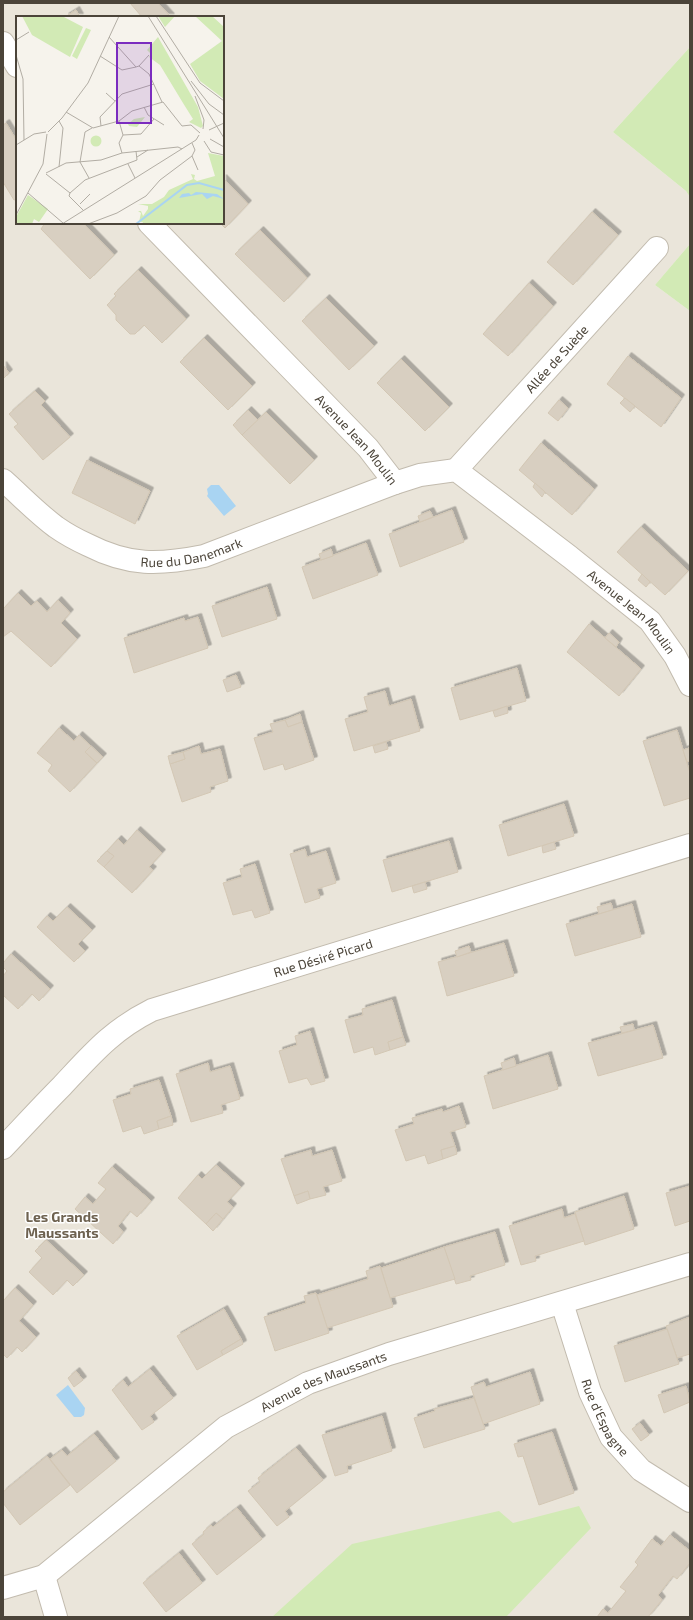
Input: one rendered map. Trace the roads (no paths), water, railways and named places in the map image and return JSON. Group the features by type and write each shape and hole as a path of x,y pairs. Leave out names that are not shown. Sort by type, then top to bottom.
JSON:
{"street":[{"path":"3,43 16,64"},
{"name":"Avenue Jean Moulin","path":"151,224 368,448 395,484 420,476 456,470 570,556 650,621 675,656 690,685"},
{"name":"Allée de Suède","path":"456,470 657,248"},
{"name":"Rue du Danemark","path":"3,480 55,527 73,538 105,554 129,561 155,563 204,556 395,484"},
{"name":"Rue Désiré Picard","path":"3,1148 97,1048 117,1031 152,1010 690,845"},
{"name":"Avenue des Maussants","path":"3,1588 44,1576 226,1427 308,1383 389,1354 690,1264"},
{"name":"Rue d'Espagne","path":"562,1303 590,1392 611,1437 641,1470 690,1501"},
{"path":"44,1576 56,1617"}],"water":[{"path":"211,485 219,485 236,506 224,516 207,496 207,489"},
{"path":"68,1385 85,1408 84,1415 81,1417 74,1417 56,1395"}],"district":[{"name":"Les Grands Maussants","path":"62,1226"}]}
